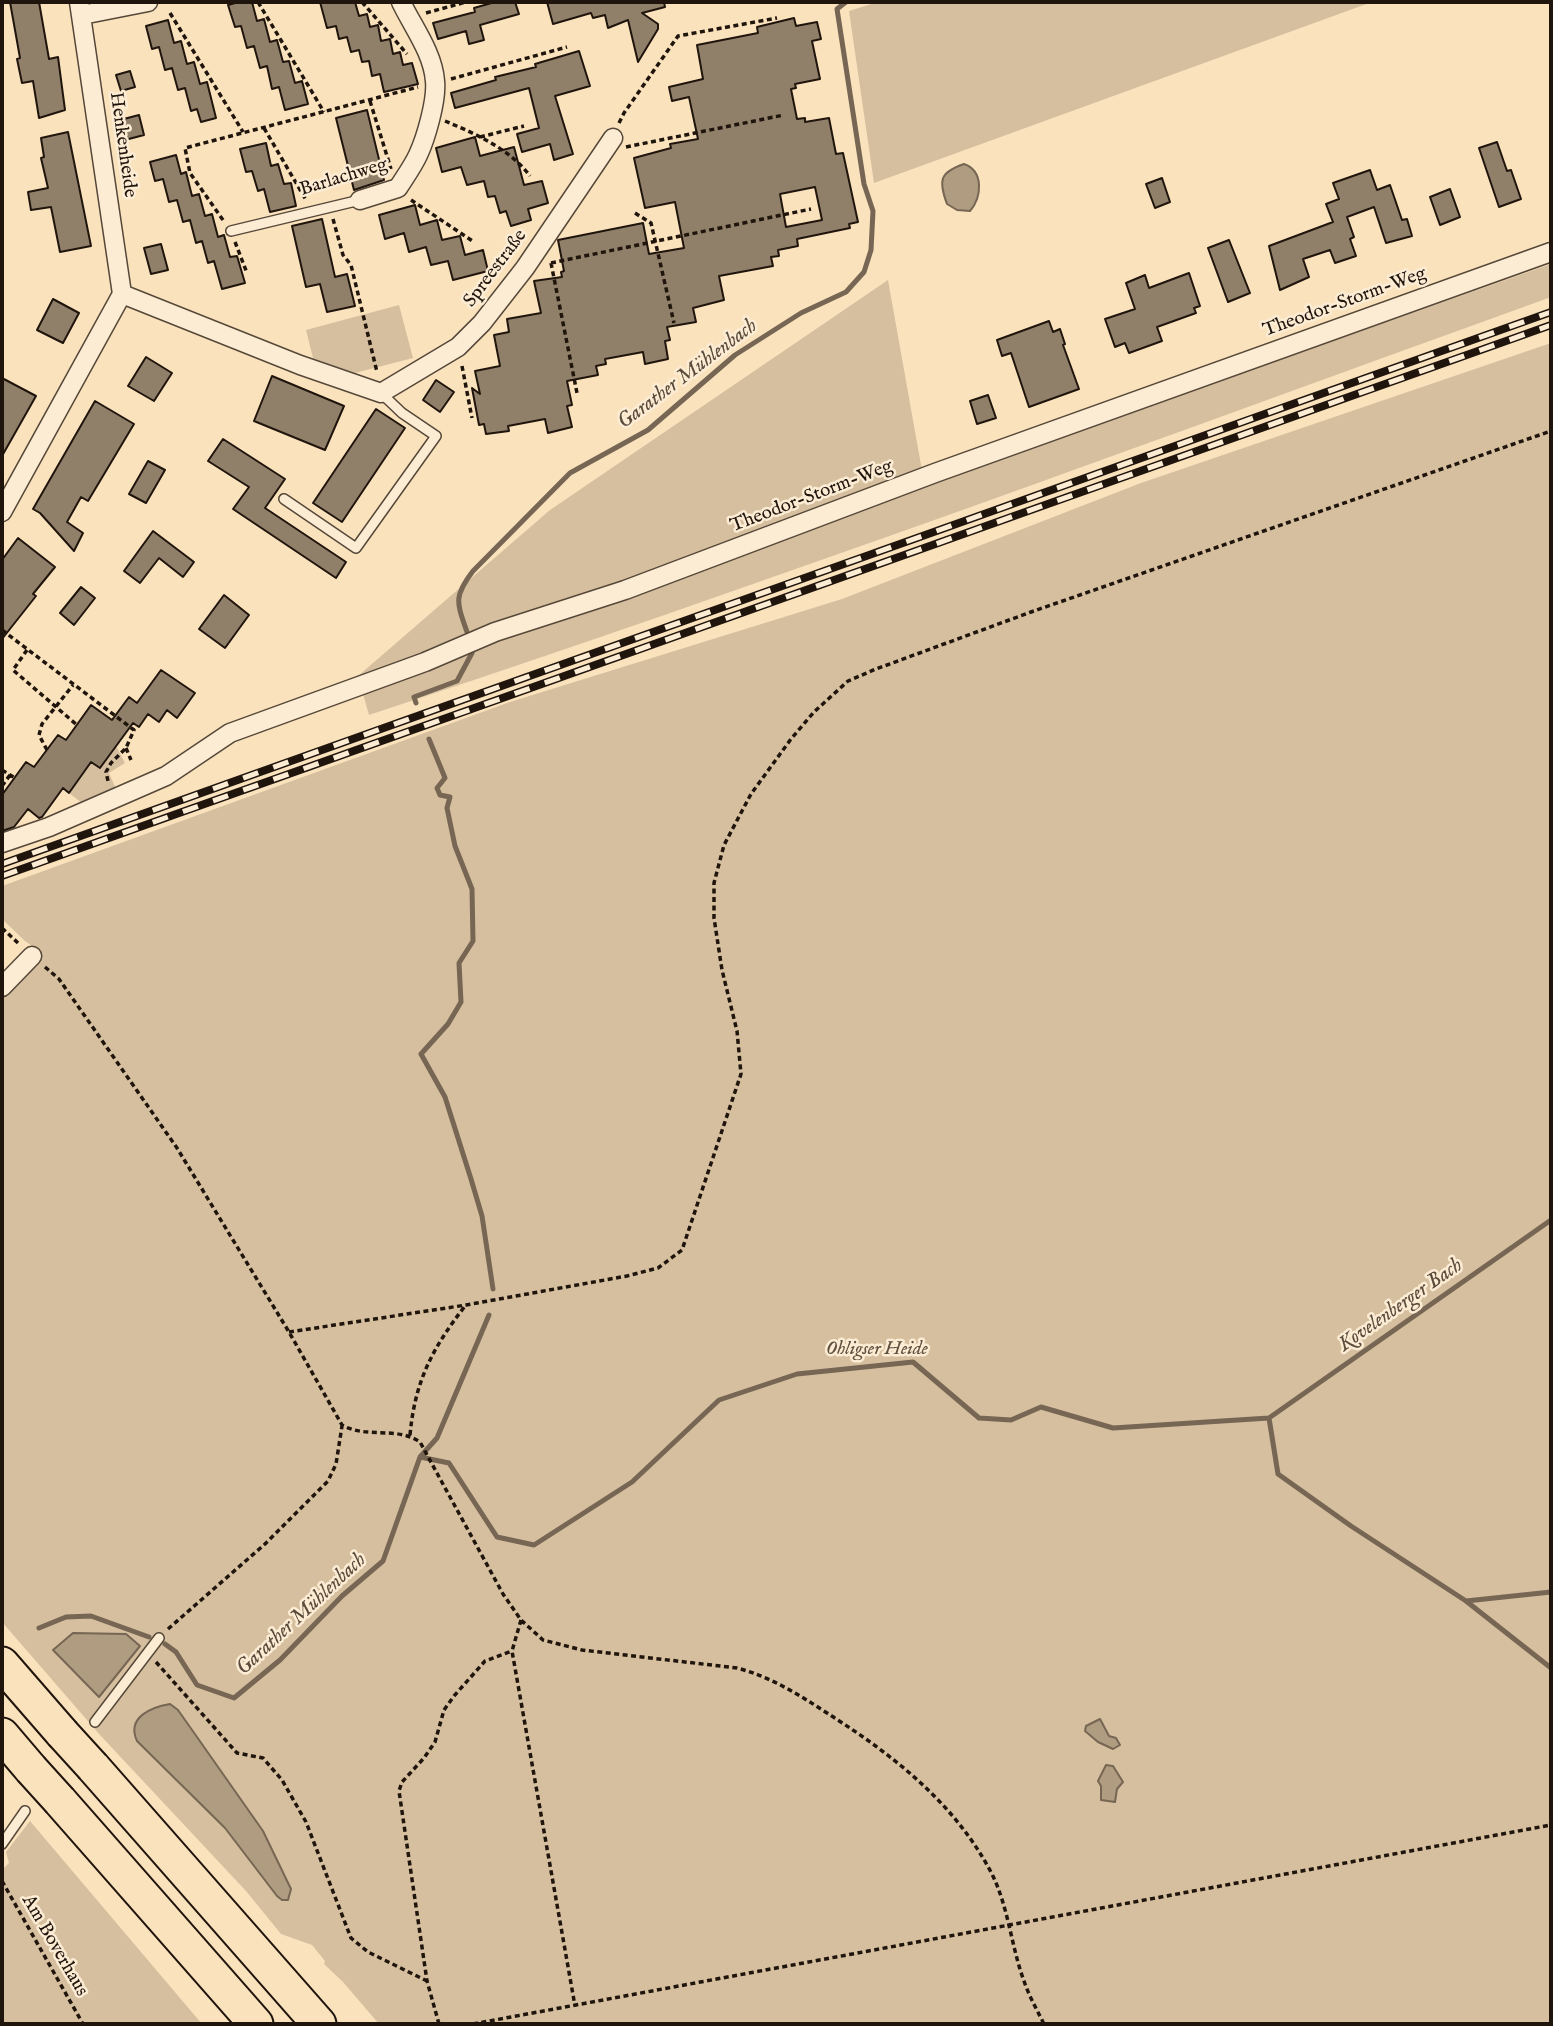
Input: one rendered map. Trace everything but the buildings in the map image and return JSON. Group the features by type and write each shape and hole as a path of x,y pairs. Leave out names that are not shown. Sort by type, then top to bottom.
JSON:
{"highway":[{"path":"2,1664 319,2024"},
{"path":"2,1735 256,2024"}],"street":[{"path":"81,8 148,2"},
{"name":"Barlachweg","path":"360,200 398,188 419,155 431,114 435,82 432,69 422,40 401,2"},
{"name":"Henkenheide","path":"81,8 122,294"},
{"name":"Spreestraße","path":"381,393 458,347 482,323 619,143"},
{"name":"Theodor-Storm-Weg","path":"2,843 49,827 166,776 230,733 425,662 495,632 625,590 935,473 1551,252"},
{"path":"2,512 122,294 300,365 381,393"},
{"path":"2,987 32,956"}],"lane":[{"name":"Barlachweg","path":"231,231 360,200"},
{"path":"284,499 356,548 436,436 402,413 381,393"},
{"path":"95,1722 159,1638"},
{"path":"2,1844 25,1811"}],"path":[{"path":"258,2 324,112"},
{"path":"362,2 412,60"},
{"path":"420,14 466,2"},
{"path":"170,13 243,132"},
{"path":"777,18 678,36 624,113 619,143 784,115"},
{"path":"446,80 567,47"},
{"path":"247,273 231,231 190,173 185,148 425,85"},
{"path":"370,101 393,178"},
{"path":"444,120 480,136 520,164 530,176"},
{"path":"480,136 524,126"},
{"path":"263,128 312,211"},
{"path":"406,197 474,242"},
{"path":"330,207 343,255 351,265 381,393"},
{"path":"578,393 551,263 811,209"},
{"path":"635,213 651,223 674,323"},
{"path":"458,347 472,418"},
{"path":"289,1332 466,1305 638,1273 658,1268 682,1250 741,1074 737,1031 722,970 714,918 714,883 724,845 751,794 791,738 814,712 848,681 876,668 1031,612 1551,431"},
{"path":"2,630 134,730 126,748 106,772 108,781"},
{"path":"27,650 13,670 77,724"},
{"path":"47,750 39,735 42,724 74,685"},
{"path":"126,748 131,760"},
{"path":"2,770 15,778"},
{"path":"2,786 10,775"},
{"path":"2,928 32,956"},
{"path":"59,979 177,1148 342,1425 358,1432 411,1435 420,1442 503,1594 521,1620 543,1640 582,1650 737,1668 759,1674 792,1690 896,1761 941,1802 966,1831 992,1876 1011,1925 1024,1982 1044,2024"},
{"path":"411,1435 413,1411 424,1370 446,1332 466,1305"},
{"path":"159,1638 265,1544 328,1481 335,1464 342,1425"},
{"path":"521,1620 512,1651 575,2006"},
{"path":"439,2024 427,1981 399,1790 402,1782 435,1742 444,1710 454,1696 485,1661 512,1651"},
{"path":"149,1654 237,1753 263,1758 282,1780 306,1822 351,1938 368,1952 427,1981"},
{"path":"473,2024 1551,1825"},
{"name":"Am Boverhaus","path":"2,1881 83,2024"}],"green space":[{"path":"878,2 1372,2 874,183 849,11"},
{"path":"1551,264 1551,297 814,563 369,715 358,676 550,510 888,280 921,465 928,484"},
{"path":"399,305 413,358 355,373 314,362 306,330"},
{"name":"Ohligser Heide","path":"1551,343 1551,2024 379,2024 324,1964 325,1961 312,1945 281,1934 246,1891 100,1735 2,1622 2,994 42,953 2,919 2,886 510,702 842,599 1141,483","holes":["178,1710 263,1831 291,1889 277,1896 225,1828 137,1741"]},
{"path":"116,746 125,763 109,773 116,789 82,803 69,793 91,762 100,768"},
{"path":"30,1821 202,2024 2,2024 2,1870 9,1863 6,1852"}],"shaded area":[{"path":"964,164 975,172 979,185 977,199 970,211 957,210 947,204 942,189 946,174"},
{"path":"73,1633 126,1634 140,1646 99,1697 53,1650"},
{"path":"170,1704 178,1710 263,1831 291,1889 288,1900 277,1896 225,1828 137,1741 135,1726 138,1720 149,1711"},
{"path":"1100,1719 1109,1736 1116,1738 1120,1745 1113,1749 1098,1742 1085,1731 1086,1726"},
{"path":"1106,1765 1113,1766 1123,1782 1117,1789 1115,1802 1101,1800 1101,1786 1098,1781"}],"waterway":[{"name":"Garather Mühlenbach","path":"467,632 459,607 462,587 473,571 570,473 648,430 735,355 801,313 846,292 864,272 871,250 873,211 864,184 837,9 846,2"},
{"name":"Garather Mühlenbach","path":"416,703 414,697 457,681 472,653"},
{"name":"Garather Mühlenbach","path":"429,739 445,778 437,788 440,795 450,797 447,808 455,846 472,889 473,941 459,963 461,1002 448,1024 421,1054 445,1097 471,1179 482,1216 493,1289"},
{"name":"Kovelenberger Bach","path":"1269,1418 1551,1220"},
{"name":"Garather Mühlenbach","path":"165,1644 176,1652 197,1685 234,1698 280,1660 342,1596 383,1561 420,1457 437,1438 489,1315"},
{"path":"420,1457 449,1463 497,1537 534,1545 632,1482 719,1400 797,1374 913,1362 979,1418 1011,1420 1041,1407 1113,1428 1269,1418 1278,1474 1351,1526 1466,1601 1551,1668"},
{"path":"1466,1601 1551,1592"},
{"name":"Garather Mühlenbach","path":"39,1628 66,1617 91,1616 149,1637"}],"railway":[{"path":"2,864 1551,312"},
{"path":"2,876 1551,325"}]}
